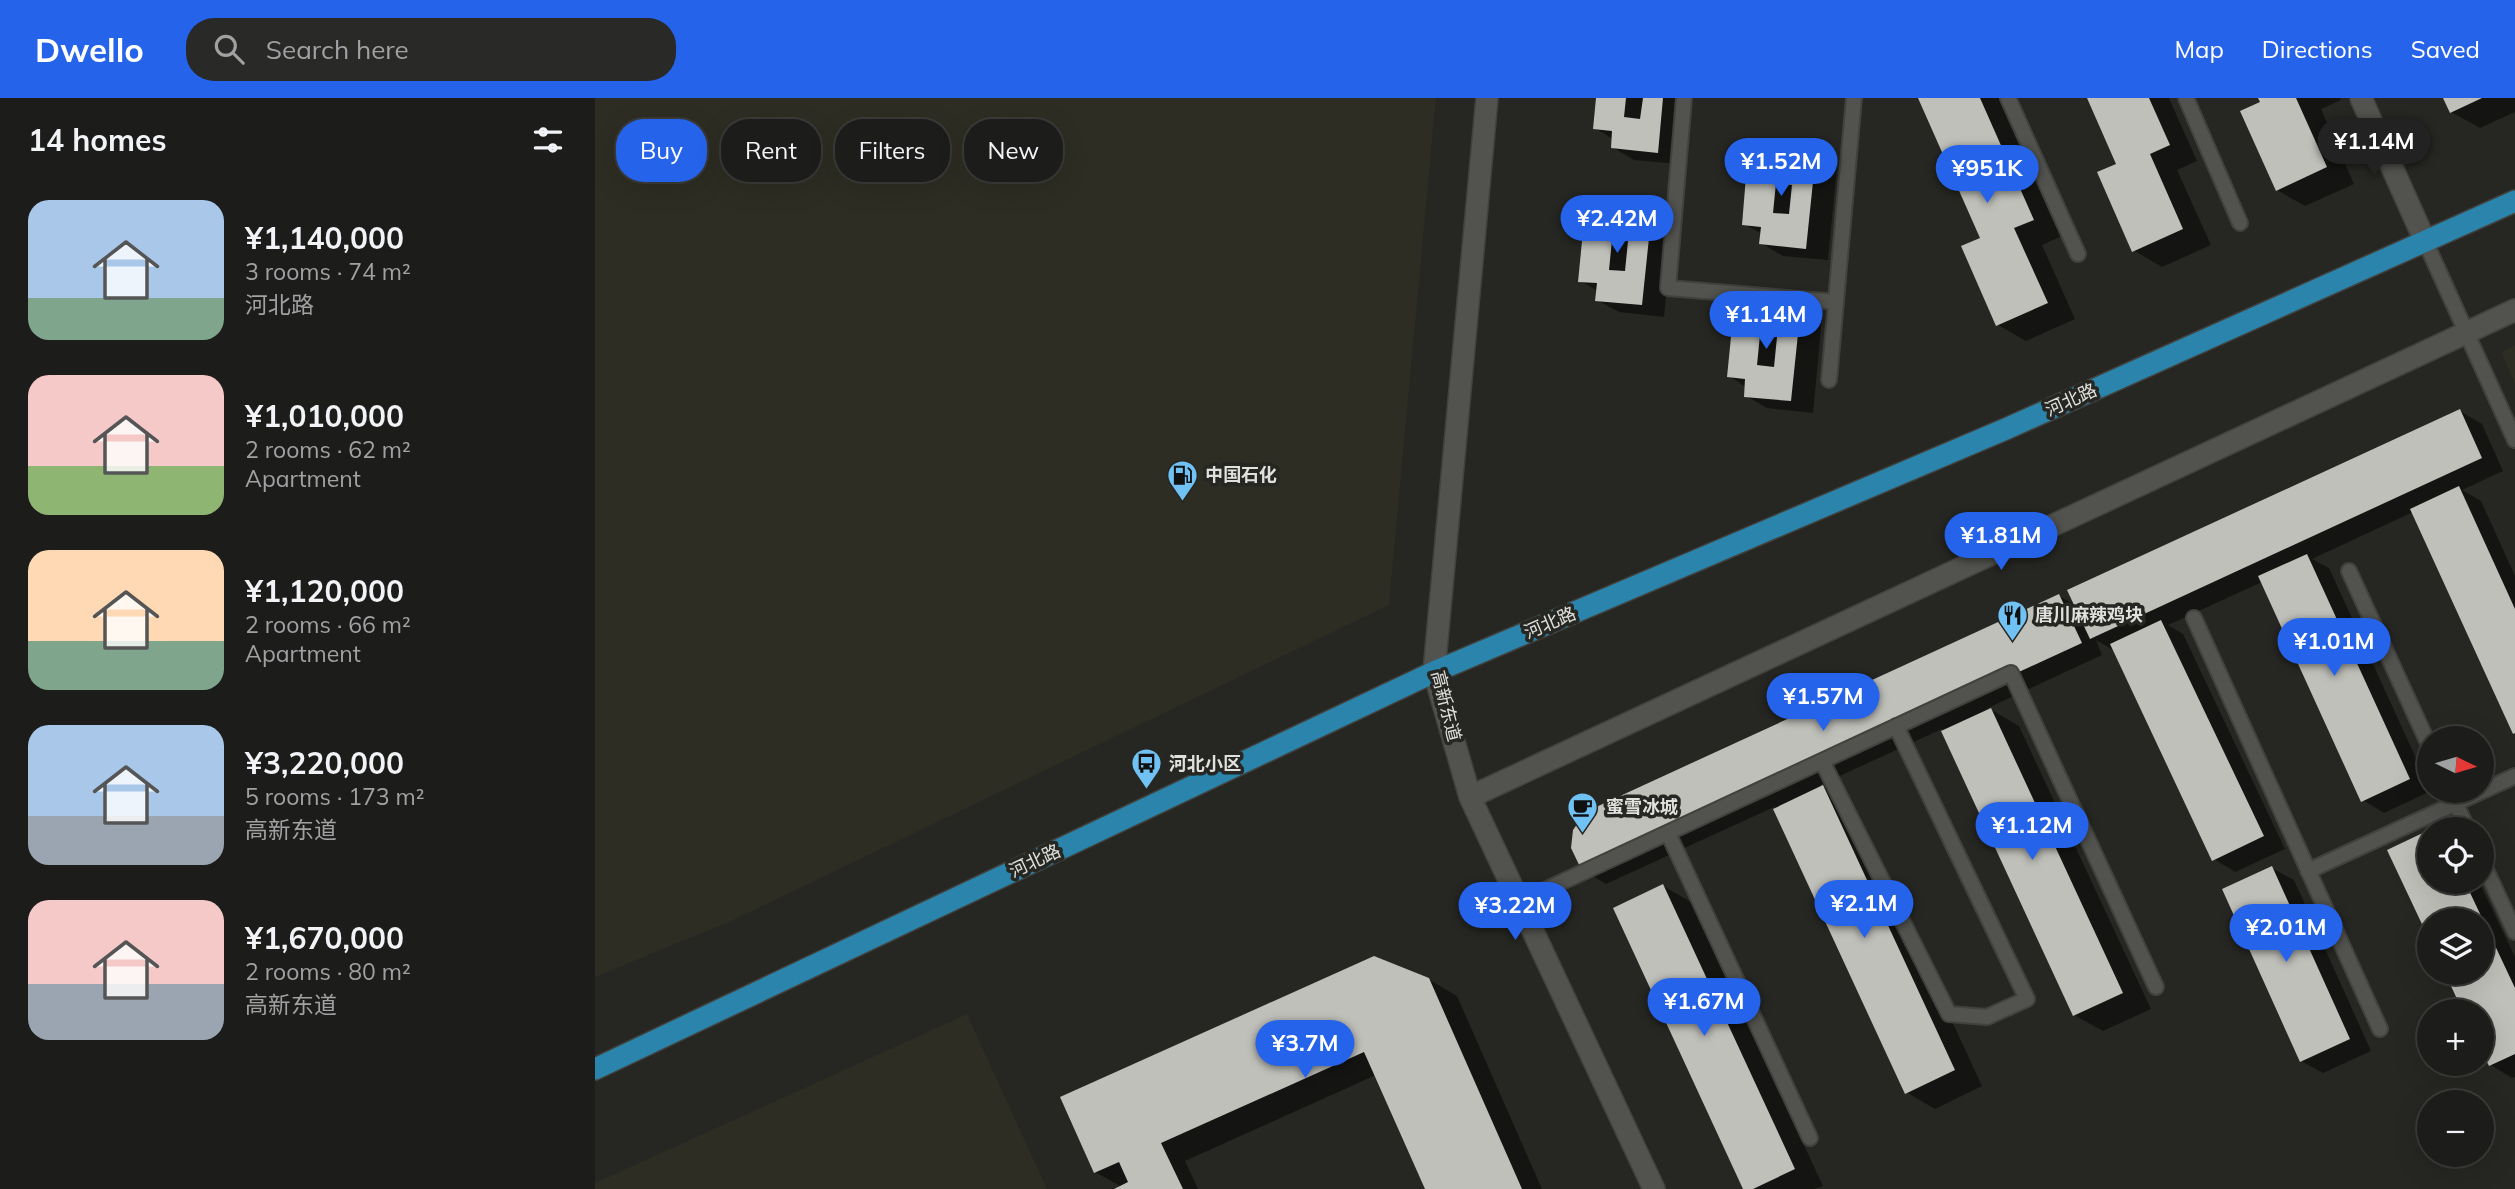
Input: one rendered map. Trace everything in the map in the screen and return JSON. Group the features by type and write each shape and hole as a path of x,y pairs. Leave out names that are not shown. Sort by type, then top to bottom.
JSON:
{"main road":[{"name":"河北路","path":"595,1069 1434,672 2008,428 2515,201"}],"street":[{"name":"高新东道","path":"1487,98 1434,672 1470,797 1654,1189"},
{"path":"2361,98 2425,241"},
{"path":"1470,797 2515,310"}],"lane":[{"path":"1684,98 1668,288 1836,302"},
{"path":"1829,380 1854,98"},
{"path":"2008,98 2078,254"},
{"path":"2186,98 2239,223"},
{"path":"2425,241 2515,440"},
{"path":"2349,571 2420,726"},
{"path":"2194,618 2380,1029"},
{"path":"1519,902 2011,673 2156,987"},
{"path":"1822,761 1949,1014 1987,1017 2027,999 1896,726"},
{"path":"2494,783 2515,776"},
{"path":"2308,871 2441,803"},
{"path":"1668,833 1810,1138"},
{"path":"2494,887 2515,932"}],"shaded area":[{"path":"595,98 1436,98 1389,605 727,923 595,977"},
{"path":"2515,345 2515,384 2501,352"},
{"path":"967,1014 1047,1189 595,1189 595,1183"}],"building":[{"path":"1596,98 1626,98 1624,117 1640,119 1643,98 1663,98 1658,153 1611,148 1612,131 1593,129"},
{"path":"1918,98 1980,98 2034,220 2014,228 2048,303 1996,326 1961,246 1980,238"},
{"path":"2087,98 2149,98 2170,145 2150,154 2183,229 2132,252 2097,172 2116,164"},
{"path":"2258,98 2296,98 2327,167 2276,191 2240,111 2260,102"},
{"path":"2443,98 2482,98 2450,113"},
{"path":"1772,148 1816,153 1806,249 1759,244 1761,227 1742,225 1747,164 1770,167","holes":["1776,183 1792,185 1789,214 1773,213"]},
{"path":"1608,205 1652,209 1642,305 1595,301 1597,283 1578,282 1584,221 1607,223","holes":["1612,240 1628,241 1625,271 1609,270"]},
{"path":"1757,301 1801,305 1791,401 1744,397 1745,379 1727,377 1733,317 1755,319","holes":["1760,335 1777,337 1774,367 1757,365"]},
{"path":"2460,409 2482,458 2090,639 2067,590"},
{"path":"2459,486 2515,609 2513,734 2410,509"},
{"path":"2307,554 2410,779 2361,802 2258,576"},
{"path":"2059,594 2082,643 1583,873 1571,848 1573,830 1582,817 1594,808"},
{"path":"2161,620 2264,836 2212,861 2110,644"},
{"path":"1991,708 2123,993 2073,1016 1941,731"},
{"path":"1823,785 1955,1070 1905,1094 1773,809"},
{"path":"2417,836 2417,894 2471,894 2477,908 2417,908 2417,914 2387,850"},
{"path":"2272,866 2350,1039 2300,1062 2222,889"},
{"path":"1663,884 1795,1169 1753,1189 1743,1189 1613,908"},
{"path":"2494,943 2515,988 2515,1054 2494,1064 2494,999 2457,999 2451,985 2494,985"},
{"path":"1374,956 1429,978 1522,1189 1425,1189 1364,1052 1161,1143 1183,1189 1114,1189 1128,1182 1119,1162 1094,1173 1060,1097"}],"place":[{"name":"中国石化","path":"1182,502"},
{"name":"唐川麻辣鸡块","path":"2012,642"},
{"name":"河北小区","path":"1146,791"},
{"name":"蜜雪冰城","path":"1583,834"}]}
